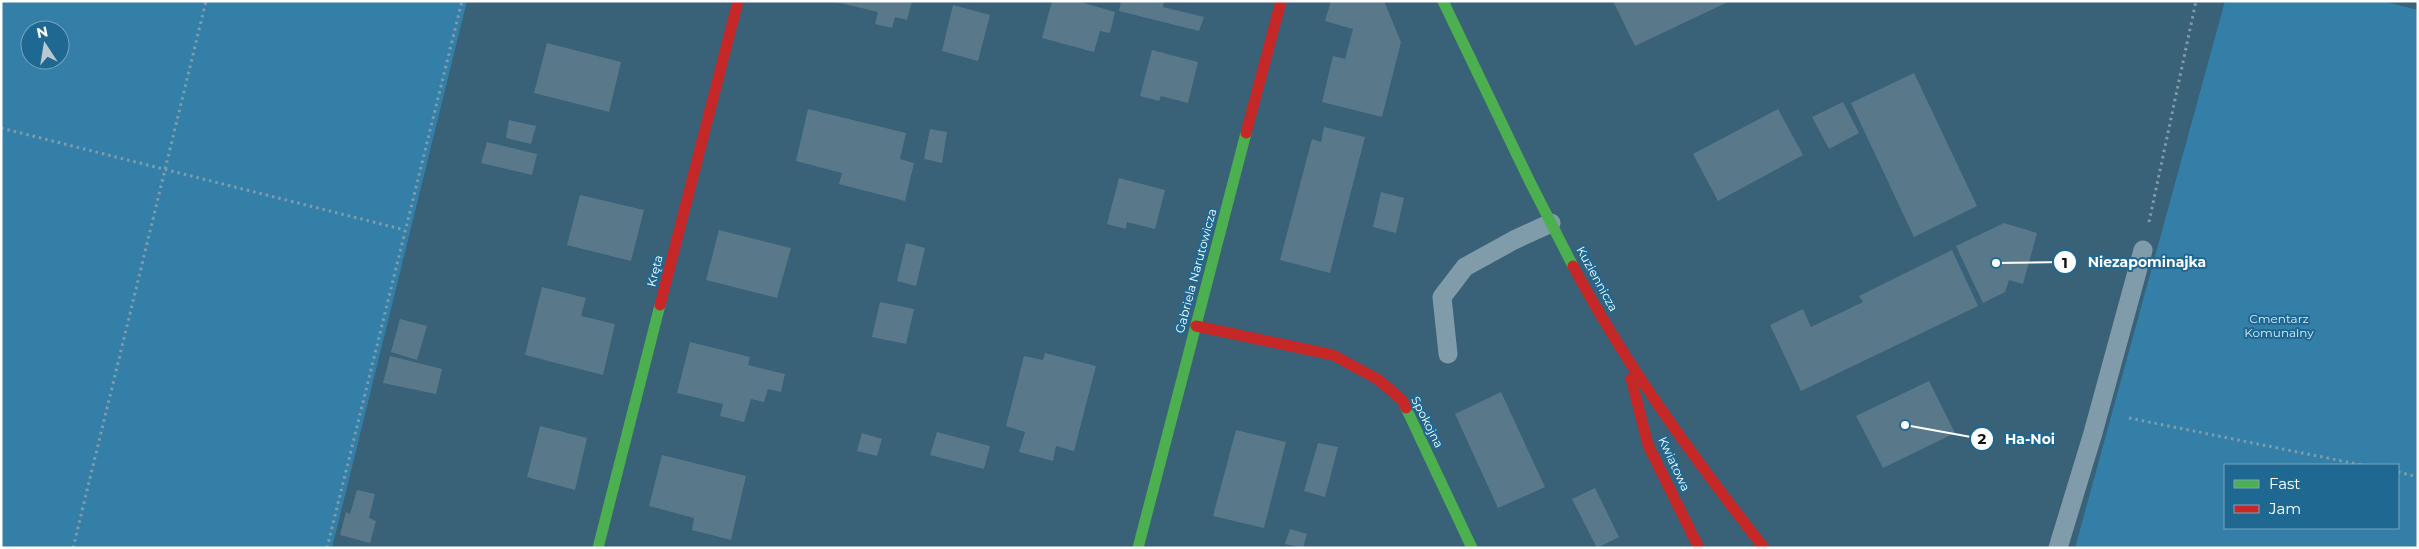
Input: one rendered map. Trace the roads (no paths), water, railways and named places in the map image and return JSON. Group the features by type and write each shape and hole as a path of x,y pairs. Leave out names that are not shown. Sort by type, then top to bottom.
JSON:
{"main road":[{"name":"Kręta","path":"598,548 738,1"},
{"name":"Gabriela Narutowicza","path":"1138,548 1281,1"},
{"name":"Kuziennicza","path":"1443,1 1551,223 1626,359 1686,448 1764,548"},
{"name":"Spokojna","path":"1196,326 1333,355 1380,380 1403,401 1472,548"},
{"name":"Kwiatowa","path":"1626,359 1648,445 1699,548"}],"lane":[{"path":"1448,354 1442,297 1464,267 1514,240 1551,223"},
{"path":"2058,548 2099,412 2143,250"}],"place":[{"name":"Niezapominajka","path":"1996,263"},
{"name":"Ha-Noi","path":"1905,425"}],"park label":[{"name":"Cmentarz Komunalny","path":"2279,326"}]}
